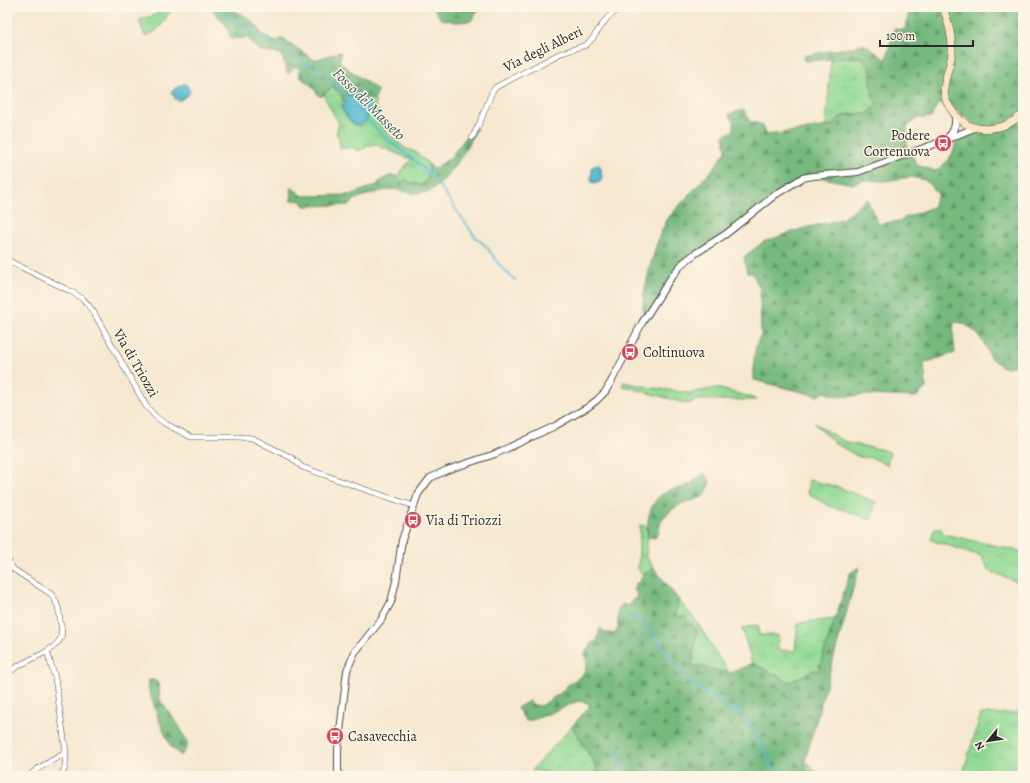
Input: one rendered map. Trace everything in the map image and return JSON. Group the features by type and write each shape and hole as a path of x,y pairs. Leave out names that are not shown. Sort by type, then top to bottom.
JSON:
{"main road":[{"path":"943,7 951,37 952,52 944,89 947,100 954,113 962,121 974,128 985,129 1007,125 1015,121 1023,114"}],"street":[{"name":"Via degli Alberi","path":"472,138 496,86 559,54 586,44 593,38 607,18 621,7"},
{"path":"944,140 953,131 956,123 954,113"},
{"path":"340,776 338,771 338,749 348,670 355,652 381,620 390,602 396,581 402,540 418,494 430,478 438,473 495,454 555,426 588,407 597,400 605,392 642,323 672,276 683,263 726,234 775,195 802,178 858,172 974,128"},
{"name":"Via di Triozzi","path":"7,260 83,299 93,311 146,406 164,423 191,437 252,438 292,458 302,467 358,488 414,506"},
{"path":"7,559 13,568 51,594 55,599 58,606 62,632 60,641 47,651 13,668 7,674"},
{"path":"47,651 55,678 66,752 65,768 61,776"},
{"path":"29,776 38,768 66,752"}],"green space":[{"path":"164,7 171,7 171,10 166,18 154,32 145,36 139,20 155,15"},
{"path":"210,7 233,7 234,11 244,15 258,27 260,32 265,36 276,42 282,38 314,60 340,52 339,62 377,90 376,98 369,100 359,92 356,92 344,102 341,93 333,87 320,97 312,86 300,77 299,67 294,67 288,74 281,54 262,51 254,47 249,38 231,39 227,26"},
{"path":"433,7 469,7 478,10 471,21 456,22 441,19"},
{"path":"910,7 1023,7 1023,362 1004,368 990,358 984,344 974,331 963,323 954,322 953,333 955,353 924,363 926,388 916,397 866,395 839,397 824,392 818,396 754,380 755,352 761,336 760,288 752,273 747,273 744,257 763,242 801,229 842,219 867,199 878,224 902,221 904,218 933,207 938,194 925,180 911,177 885,181 863,180 853,184 813,176 802,178 683,263 642,323 644,294 650,266 659,237 668,218 712,170 726,151 724,136 734,130 734,121 728,114 744,110 749,121 761,124 767,135 833,125 842,116 868,114 877,104 872,95 870,67 861,57 804,61 804,56 849,48 862,44 886,60 894,29 905,30","holes":["947,100 956,111 977,125 976,130 955,143 951,156 936,171 917,165 907,146 907,127 916,119 932,117 937,107"]},
{"path":"860,57 870,67 872,95 877,104 868,114 845,115 839,117 832,124 826,126 831,59"},
{"path":"333,87 341,95 346,116 365,123 370,113 369,100 374,98 380,124 388,134 406,149 414,151 429,164 428,178 422,185 414,184 405,180 403,183 397,176 412,159 374,144 358,151 353,147 340,149 339,137 336,134 339,123 323,95"},
{"path":"477,128 463,154 444,180 424,193 389,189 354,200 350,205 304,206 302,201 290,200 292,197 291,187 303,196 350,195 376,185 382,179 390,176 397,176 403,182 405,179 414,184 422,185 428,178 429,164 434,169 450,158 471,131"},
{"path":"623,382 690,393 716,388 757,400 696,400 688,404 623,386"},
{"path":"814,423 848,443 890,452 887,465 873,458 859,457 836,444"},
{"path":"704,473 710,481 707,492 697,499 683,503 667,514 661,522 655,538 648,537 650,511 657,499 672,489 690,484"},
{"path":"809,480 838,487 876,502 871,520 829,506 807,493"},
{"path":"640,525 646,526 648,537 646,556 654,568 643,575 638,570"},
{"path":"934,529 941,529 944,534 1023,552 1023,584 989,571 981,556 931,540"},
{"path":"859,567 805,761 806,776 600,776 593,761 572,726 589,707 589,703 578,701 536,719 526,721 517,708 529,701 534,705 541,706 583,675 587,666 585,653 592,643 597,641 600,628 605,632 614,634 618,629 618,609 623,604 627,606 635,599 638,595 634,590 636,583 639,583 643,575 654,568 678,599 676,616 686,617 697,630 692,665 731,673 752,663 790,682 814,670 818,671 850,573"},
{"path":"678,599 694,618 729,673 692,665 697,630 675,616"},
{"path":"835,619 818,672 814,670 790,682 752,663 742,628 758,625 759,635 778,635 778,650 795,651 798,623"},
{"path":"149,680 154,680 158,683 160,700 179,726 187,742 187,747 181,756 171,747 159,720 148,688"},
{"path":"1023,692 1023,776 962,776 981,714 1018,713"},
{"path":"572,726 593,761 600,776 555,776 552,773 532,770"},
{"path":"805,761 820,776 806,776"}],"water":[{"path":"183,84 186,84 190,91 189,94 179,101 176,100 171,92"},
{"path":"359,92 366,96 370,104 369,115 360,126 353,124 342,110 344,103 348,98 352,94"},
{"path":"597,165 601,168 602,179 600,182 593,183 591,180 592,167"}],"waterway":[{"name":"Fosso del Masseto","path":"215,7 253,33 329,77 350,100"},
{"name":"Fosso del Masseto","path":"366,118 384,137 435,179 476,238 487,247 501,266 515,280"},
{"path":"627,611 652,632 683,673 711,698 740,712 754,728 775,776"},
{"path":"615,751 621,766 628,776"}],"place":[{"name":"Podere Cortenuova","path":"943,143"},
{"name":"Coltinuova","path":"630,352"},
{"name":"Via di Triozzi","path":"413,520"},
{"name":"Casavecchia","path":"335,736"}]}
